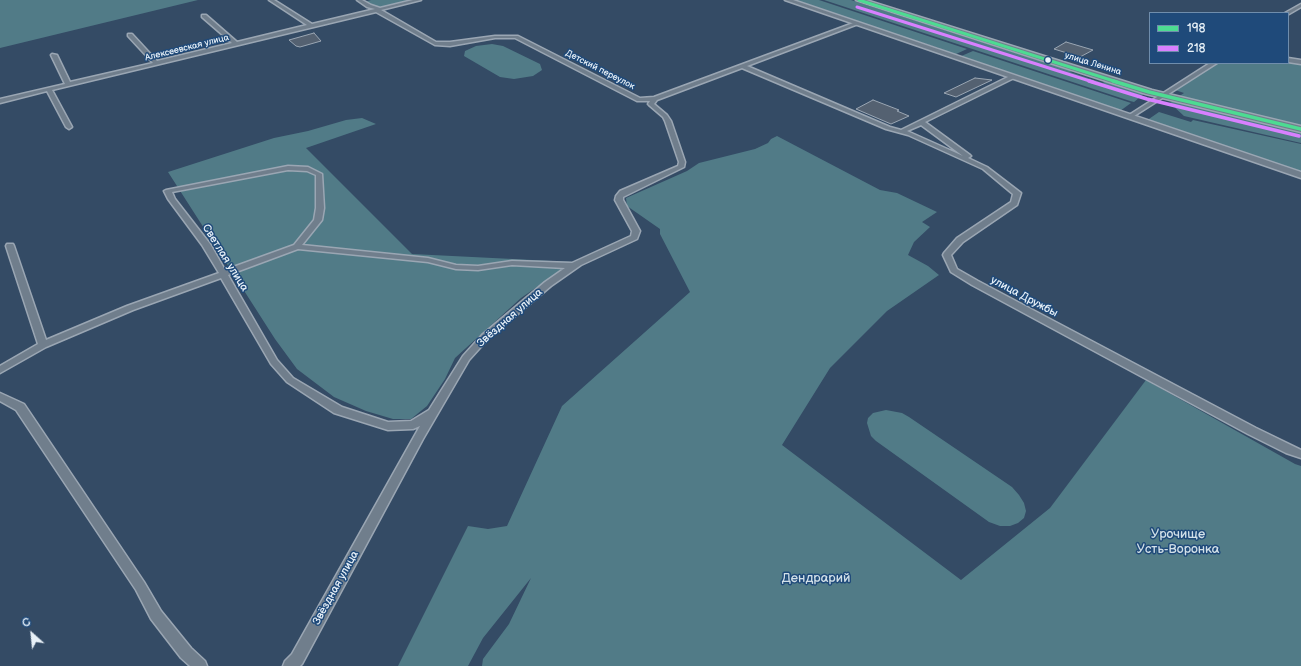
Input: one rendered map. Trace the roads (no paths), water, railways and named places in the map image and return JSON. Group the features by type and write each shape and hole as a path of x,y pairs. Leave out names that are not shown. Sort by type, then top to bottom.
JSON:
{"main road":[{"name":"улица Ленина","path":"859,0 1162,95 1301,129"}],"street":[{"path":"271,0 311,26"},
{"name":"Детский переулок","path":"359,0 435,43 450,44 495,37 516,37 639,100 655,98 856,23"},
{"path":"378,10 419,0"},
{"path":"788,0 1301,175"},
{"path":"1289,12 1301,4"},
{"name":"Алексеевская улица","path":"0,101 378,10"},
{"path":"204,16 236,44"},
{"path":"130,35 157,64"},
{"path":"54,55 68,84"},
{"path":"1289,60 1301,62"},
{"path":"1129,117 1212,64"},
{"path":"742,66 844,110 901,132 1012,77"},
{"path":"48,89 69,127"},
{"name":"Звёздная улица","path":"290,666 297,659 419,436 466,358 485,337 548,284 573,266 610,247 634,237 636,231 619,200 623,192 681,167 682,162 668,121 665,116 651,104 655,98"},
{"path":"921,122 985,168"},
{"name":"улица Дружбы","path":"901,132 910,134 985,168 1017,193 1014,203 960,240 947,255 954,270 975,283 1252,431 1301,454"},
{"name":"Светлая улица","path":"297,247 318,220 320,208 320,184 318,174 308,169 288,168 168,191 172,199 206,244 274,362 290,380 338,410 388,426 413,425 434,412"},
{"path":"10,246 43,345"},
{"path":"0,370 43,345 130,308 297,247 428,260 456,267 478,268 512,264 573,266"},
{"path":"0,396 20,407 140,586 156,615 186,653 200,666"}],"park label":[{"name":"Урочище Усть-Воронка","path":"1178,542"},
{"name":"Дендрарий","path":"816,579"}]}
